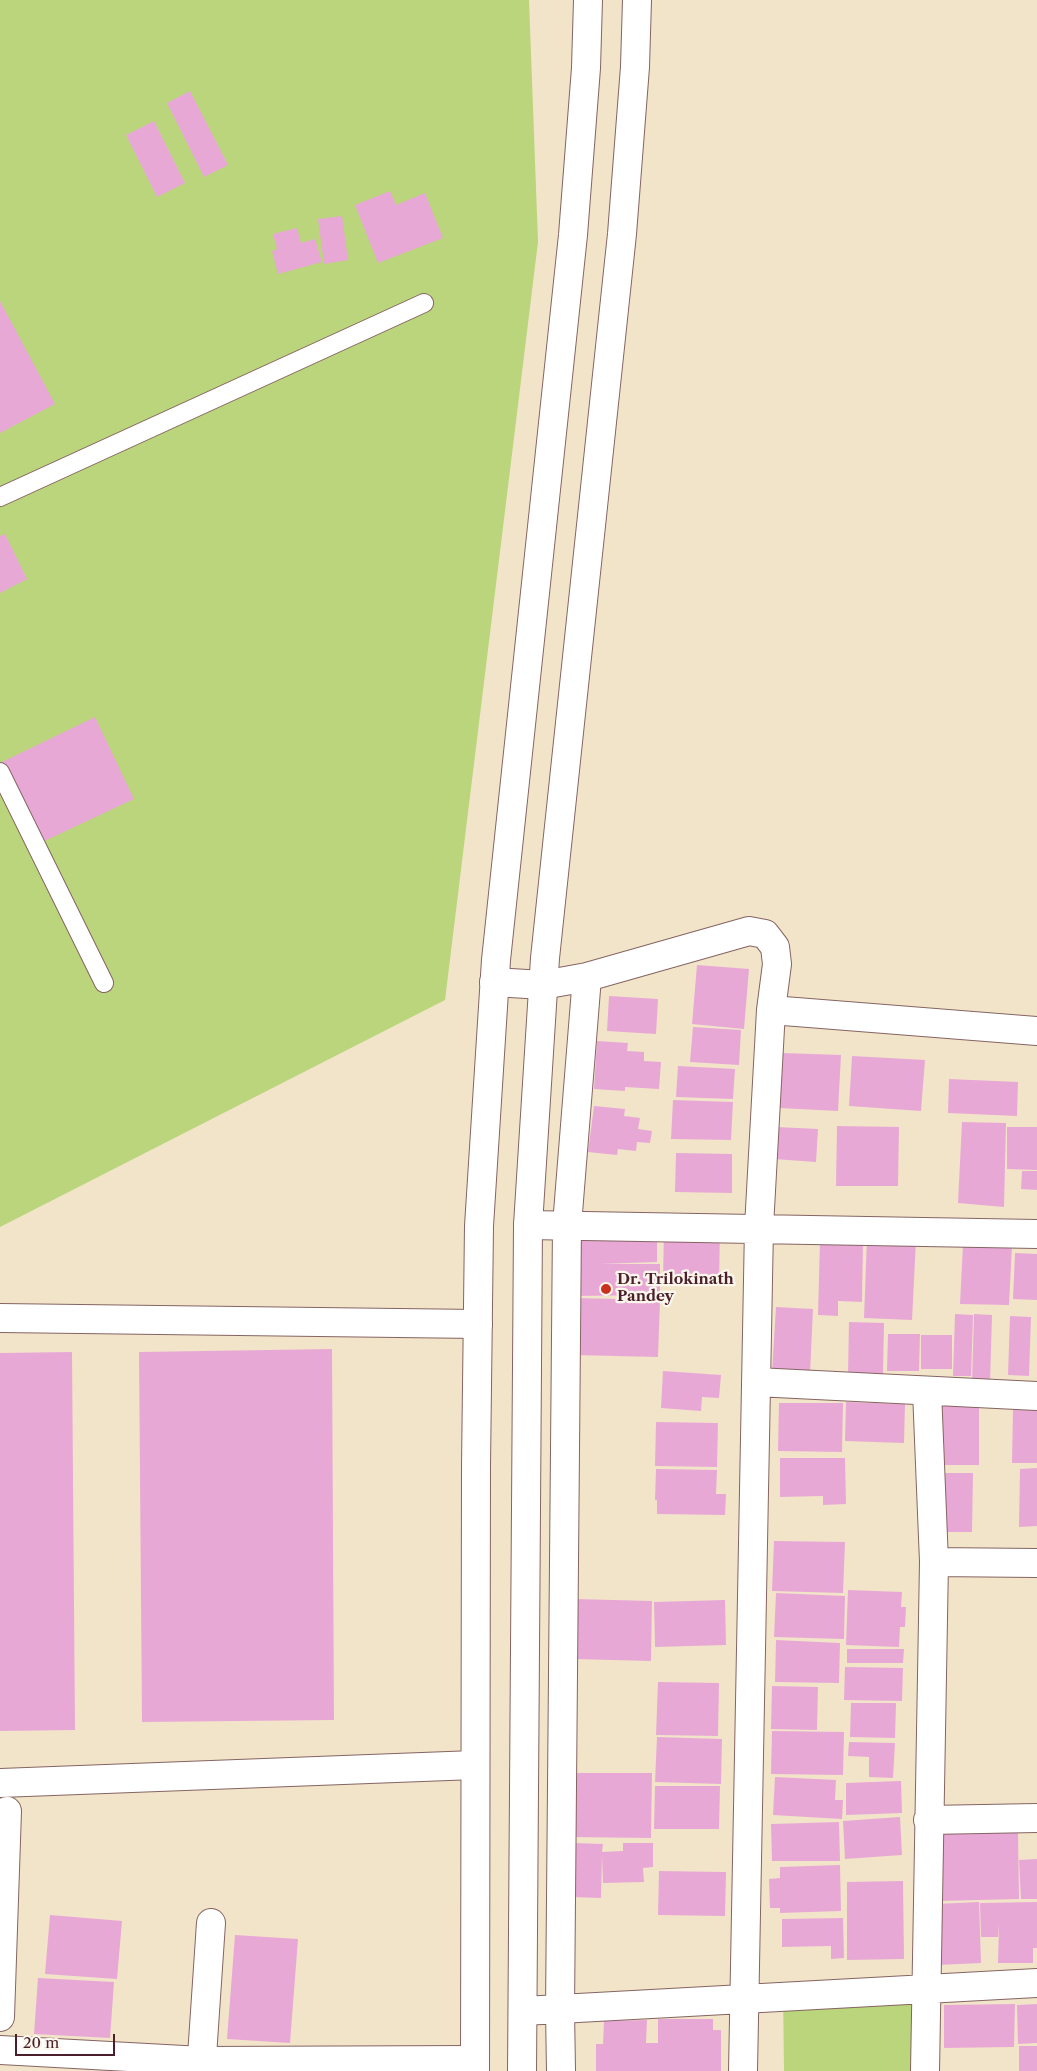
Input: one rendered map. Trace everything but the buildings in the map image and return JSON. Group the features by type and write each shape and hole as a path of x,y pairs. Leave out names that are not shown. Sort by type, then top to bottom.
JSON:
{"street":[{"path":"0,2050 202,2066 475,2066 479,1226 494,982 573,235 586,68 588,0"},
{"path":"522,2071 528,1225 543,985 622,234 635,67 637,0"},
{"path":"494,982 543,985 587,976 749,931 765,934 775,947 777,964 771,1010 759,1228 743,2071"},
{"path":"561,2071 567,1225 587,976"},
{"path":"771,1010 1037,1031"},
{"path":"528,1225 1037,1234"},
{"path":"0,1318 478,1324"},
{"path":"756,1382 1037,1396"},
{"path":"925,2071 934,1562 926,1391"},
{"path":"934,1562 1037,1564"},
{"path":"0,1783 475,1765"},
{"path":"0,2017 7,1811"},
{"path":"928,1820 1037,1818"},
{"path":"202,2066 210,1923"},
{"path":"523,2011 1037,1983"}],"lane":[{"path":"0,497 424,303"},
{"path":"0,772 104,983"}],"green space":[{"path":"0,0 529,0 538,242 445,1000 0,1227"},
{"path":"916,1985 917,2071 784,2071 783,1987"}],"place":[{"name":"Dr. Trilokinath Pandey","path":"606,1289"}]}
